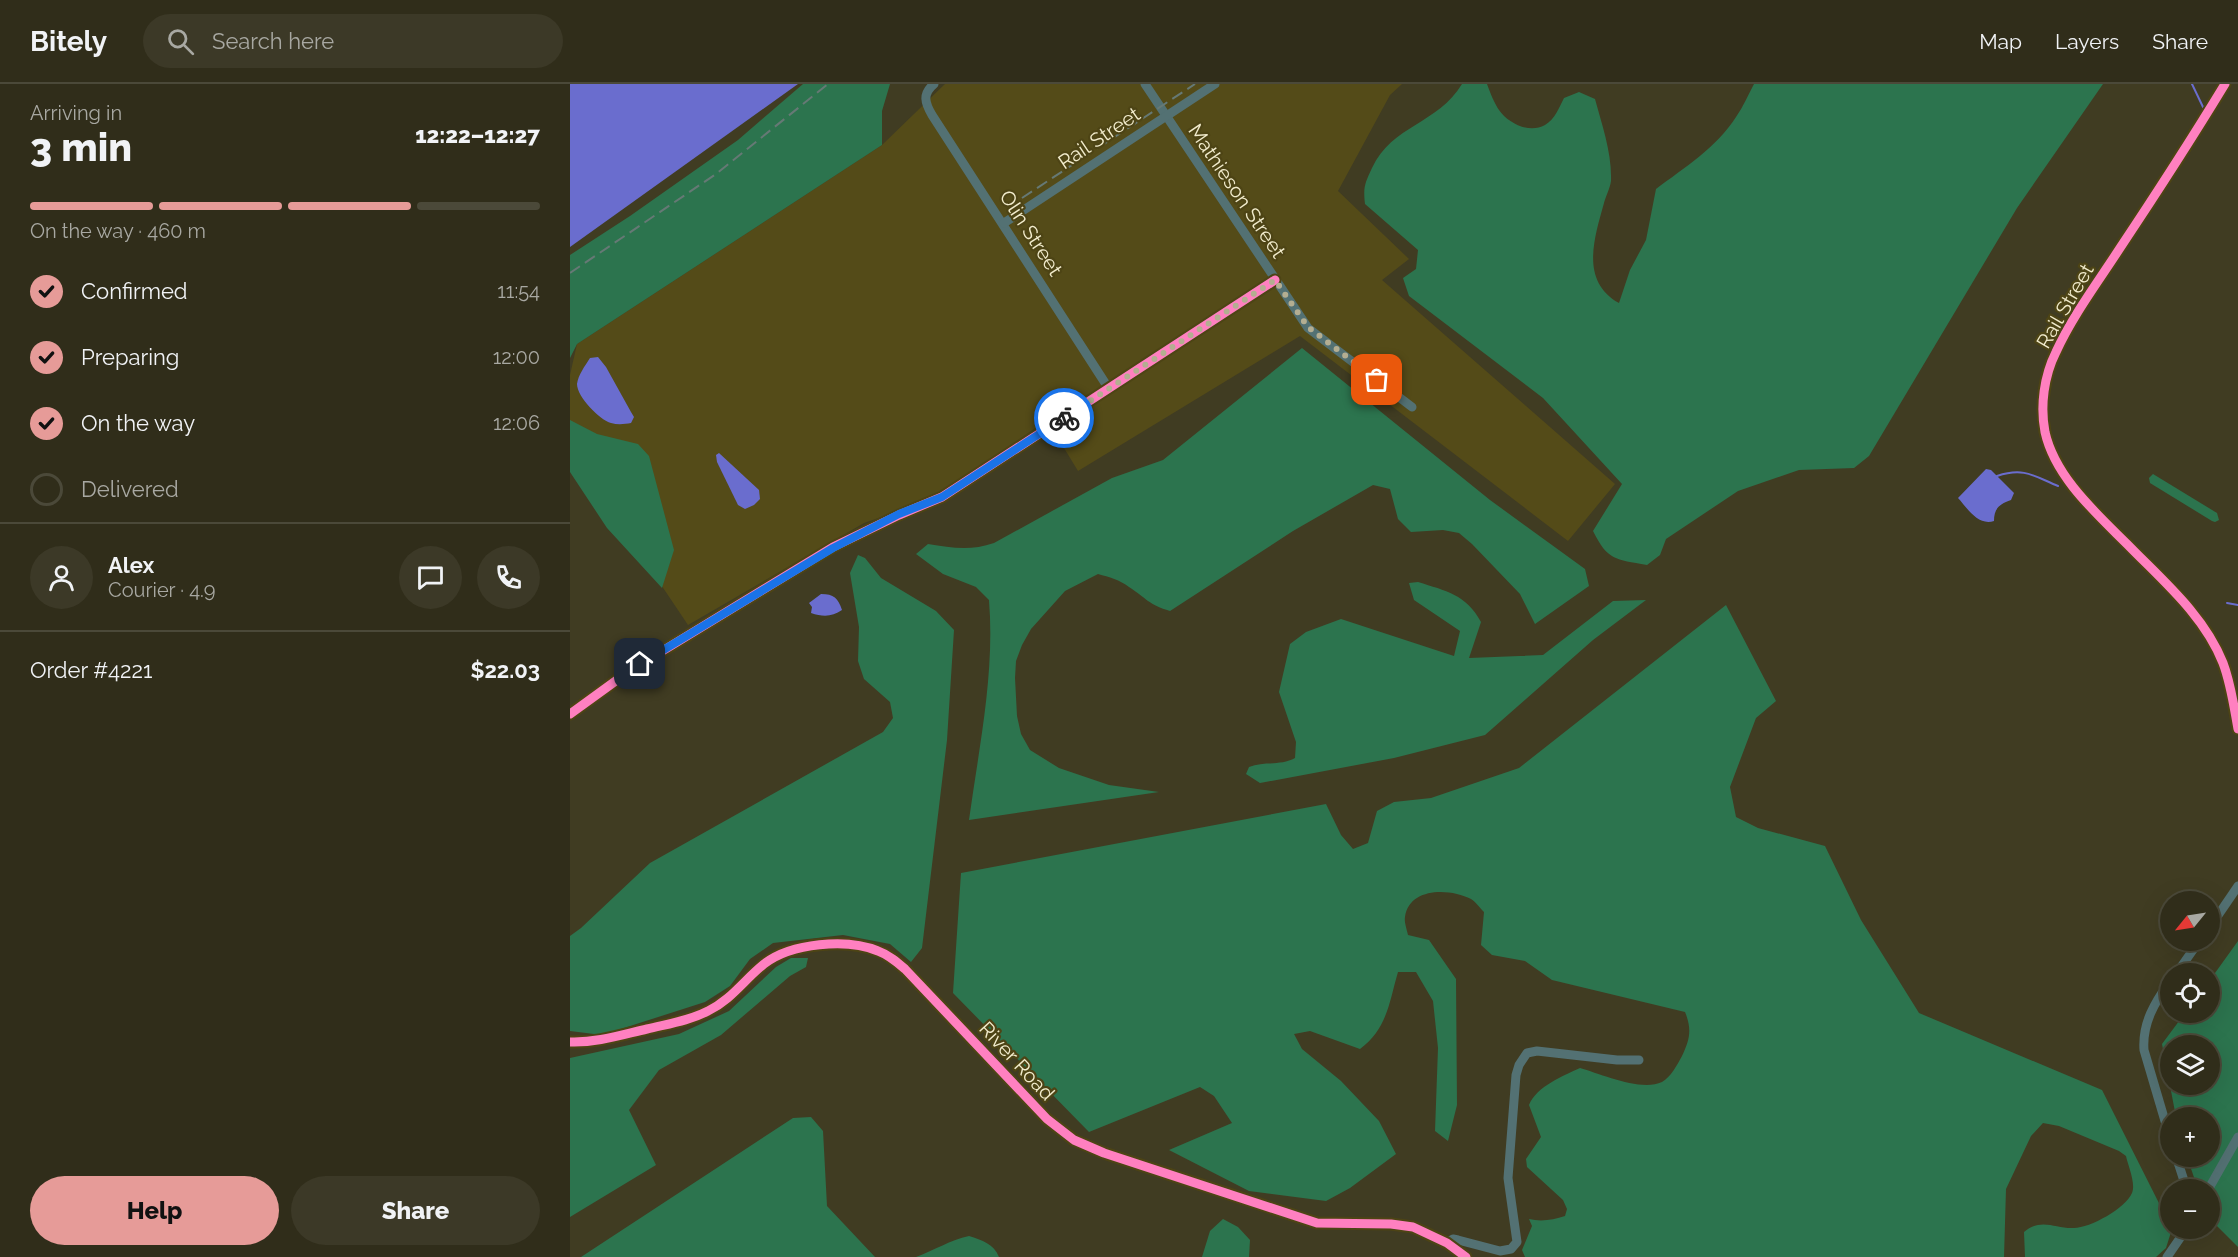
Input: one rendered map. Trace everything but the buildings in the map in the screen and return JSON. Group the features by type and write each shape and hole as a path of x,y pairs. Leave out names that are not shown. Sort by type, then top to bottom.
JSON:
{"street":[{"name":"Olin Street","path":"934,84 925,96 932,115 1004,223 1109,389"},
{"name":"Mathieson Street","path":"1145,84 1308,327 1412,407"},
{"name":"Rail Street","path":"1004,223 1215,84"},
{"name":"Rail Street","path":"2225,84 2186,148 2072,321 2055,354 2044,392 2043,407 2045,431 2051,450 2073,485 2199,620 2222,662 2229,681 2238,729"},
{"path":"570,714 653,656 833,548 899,514 942,497 1275,280"},
{"path":"2220,912 2238,886"},
{"name":"River Road","path":"570,1042 601,1040 699,1016 728,999 762,966 784,953 819,946 851,944 861,946 886,955 905,969 1047,1119 1074,1140 1104,1153 1311,1221 1337,1224 1402,1224 1425,1231 1466,1257"},
{"path":"2160,997 2145,1025 2143,1037 2144,1050 2161,1107"},
{"path":"1447,1243 1453,1239 1500,1251 1511,1249 1518,1242 1509,1191 1509,1151 1516,1075 1527,1053 1538,1051 1617,1060 1639,1060"},
{"path":"2214,1179 2238,1137"},
{"path":"2167,1257 2179,1239"}],"shaded area":[{"path":"570,84 798,84 570,247"},
{"path":"945,84 1402,84 1390,95 1338,191 1409,259 1382,280 1615,484 1568,541 1300,336 1078,471 1047,420 931,500 864,523 688,625 570,449 570,375 577,344 882,145"},
{"path":"598,357 634,417 631,423 616,424 606,421 590,407 578,389 580,374 590,358"},
{"path":"719,453 759,490 760,499 754,505 745,509 738,505 717,462 716,455"},
{"path":"1986,469 1991,470 2014,493 2011,500 1998,508 1994,521 1988,522 1978,519 1958,498"},
{"path":"821,594 835,598 842,610 827,616 811,613 812,607 809,603"}],"green space":[{"path":"803,84 890,84 882,111 882,145 577,344 570,358 570,255 738,140"},
{"path":"1462,84 1487,84 1495,104 1503,115 1513,123 1526,128 1539,127 1548,123 1564,98 1579,92 1595,99 1608,150 1611,181 1594,245 1594,271 1607,294 1619,303 1630,270 1646,240 1656,189 1719,138 1739,113 1754,84 2103,84 2017,208 1869,456 1854,468 1799,470 1738,491 1666,539 1660,555 1647,565 1614,557 1603,548 1593,531 1622,484 1543,398 1409,296 1403,278 1416,269 1418,250 1365,204 1366,182 1381,154 1391,142 1441,108"},
{"path":"1302,348 1490,500 1585,569 1589,586 1535,624 1520,594 1472,544 1459,533 1443,530 1411,532 1398,519 1390,489 1373,485 1293,531 1170,611 1152,604 1122,582 1098,574 1065,591 1031,629 1022,645 1016,661 1015,678 1017,716 1021,734 1030,750 1059,768 1109,785 1159,792 969,820 988,683 989,600 976,587 943,574 916,554 928,544 969,548 994,543 1112,478 1163,460"},
{"path":"570,420 597,434 638,444 649,456 674,550 662,588 607,528 570,472"},
{"path":"2153,474 2217,513 2219,520 2212,521 2150,483 2149,478"},
{"path":"858,555 865,558 881,578 936,611 954,630 947,740 922,948 911,962 890,944 843,935 773,943 750,959 730,986 705,1002 602,1035 570,1031 570,936 650,863 883,732 893,718 890,702 864,679 858,661 859,627 850,573"},
{"path":"1418,582 1462,599 1475,613 1481,622 1469,658 1543,655 1613,601 1646,600 1593,640 1485,735 1394,758 1260,783 1246,774 1249,767 1284,762 1295,758 1296,742 1279,692 1290,644 1306,632 1341,619 1454,656 1460,631 1414,600 1409,583"},
{"path":"1726,605 1776,701 1756,718 1730,787 1736,817 1758,828 1825,846 1861,920 1919,1013 2102,1090 2160,1205 2160,1239 2169,1239 2166,1248 2156,1257 2025,1257 2024,1232 2043,1224 2067,1228 2089,1225 2123,1205 2133,1189 2126,1156 2059,1126 2043,1123 2031,1136 2006,1189 2004,1257 1525,1257 1522,1250 1532,1226 1529,1219 1542,1220 1565,1216 1567,1209 1563,1200 1527,1167 1526,1159 1541,1137 1529,1105 1533,1098 1551,1082 1580,1068 1632,1084 1653,1085 1662,1082 1671,1074 1682,1056 1688,1039 1689,1024 1685,1012 1552,980 1525,961 1492,955 1481,945 1484,912 1471,899 1462,895 1442,892 1422,895 1408,907 1405,919 1408,935 1429,940 1456,979 1457,1105 1448,1141 1435,1131 1438,1048 1433,1001 1416,972 1398,972 1382,1024 1360,1049 1310,1031 1294,1034 1302,1049 1341,1081 1379,1121 1396,1154 1350,1188 1326,1201 1249,1191 1169,1150 1232,1123 1214,1096 1200,1087 1089,1132 953,993 961,873 1326,804 1341,835 1353,849 1368,843 1377,811 1394,802 1431,798 1519,768"},
{"path":"2238,941 2238,1247 2220,1229 2220,1179 2195,1179 2190,1167 2220,1167 2220,1107 2174,1107 2172,1095 2220,1095 2220,1035 2169,1035 2178,1023 2220,1023 2220,966"},
{"path":"791,958 808,958 806,967 790,976 721,1035 659,1070 629,1110 656,1165 570,1217 570,1058 679,1034 729,1011 776,967"},
{"path":"811,1117 823,1131 827,1206 875,1257 581,1257 793,1118"},
{"path":"1223,1219 1238,1227 1250,1240 1249,1257 1202,1257 1210,1231"},
{"path":"969,1236 991,1246 999,1257 916,1257 955,1240"}],"waterway":[{"path":"2192,84 2203,107"},
{"path":"1997,476 2006,473 2022,473 2058,486"},
{"path":"2227,603 2238,605"}],"railway":[{"path":"570,273 716,174 828,84"},
{"path":"1022,198 1195,84"}],"cycle path":[{"path":"2225,84 2070,325 2049,371 2044,391 2043,412 2045,432 2050,448 2067,479 2090,507 2181,599 2205,629 2226,671 2238,729"},
{"path":"570,714 628,672 833,547 942,497 1275,280"},
{"path":"570,1042 608,1038 678,1022 701,1014 731,996 764,964 789,951 835,944 865,947 886,955 905,969 1047,1119 1074,1140 1104,1153 1317,1223 1391,1224 1413,1227 1447,1243 1466,1257"}],"way so far":[{"path":"1064,418 1275,280 1308,327 1377,380"}],"route":[{"path":"640,664 833,548 899,514 942,497 1064,418"}]}
